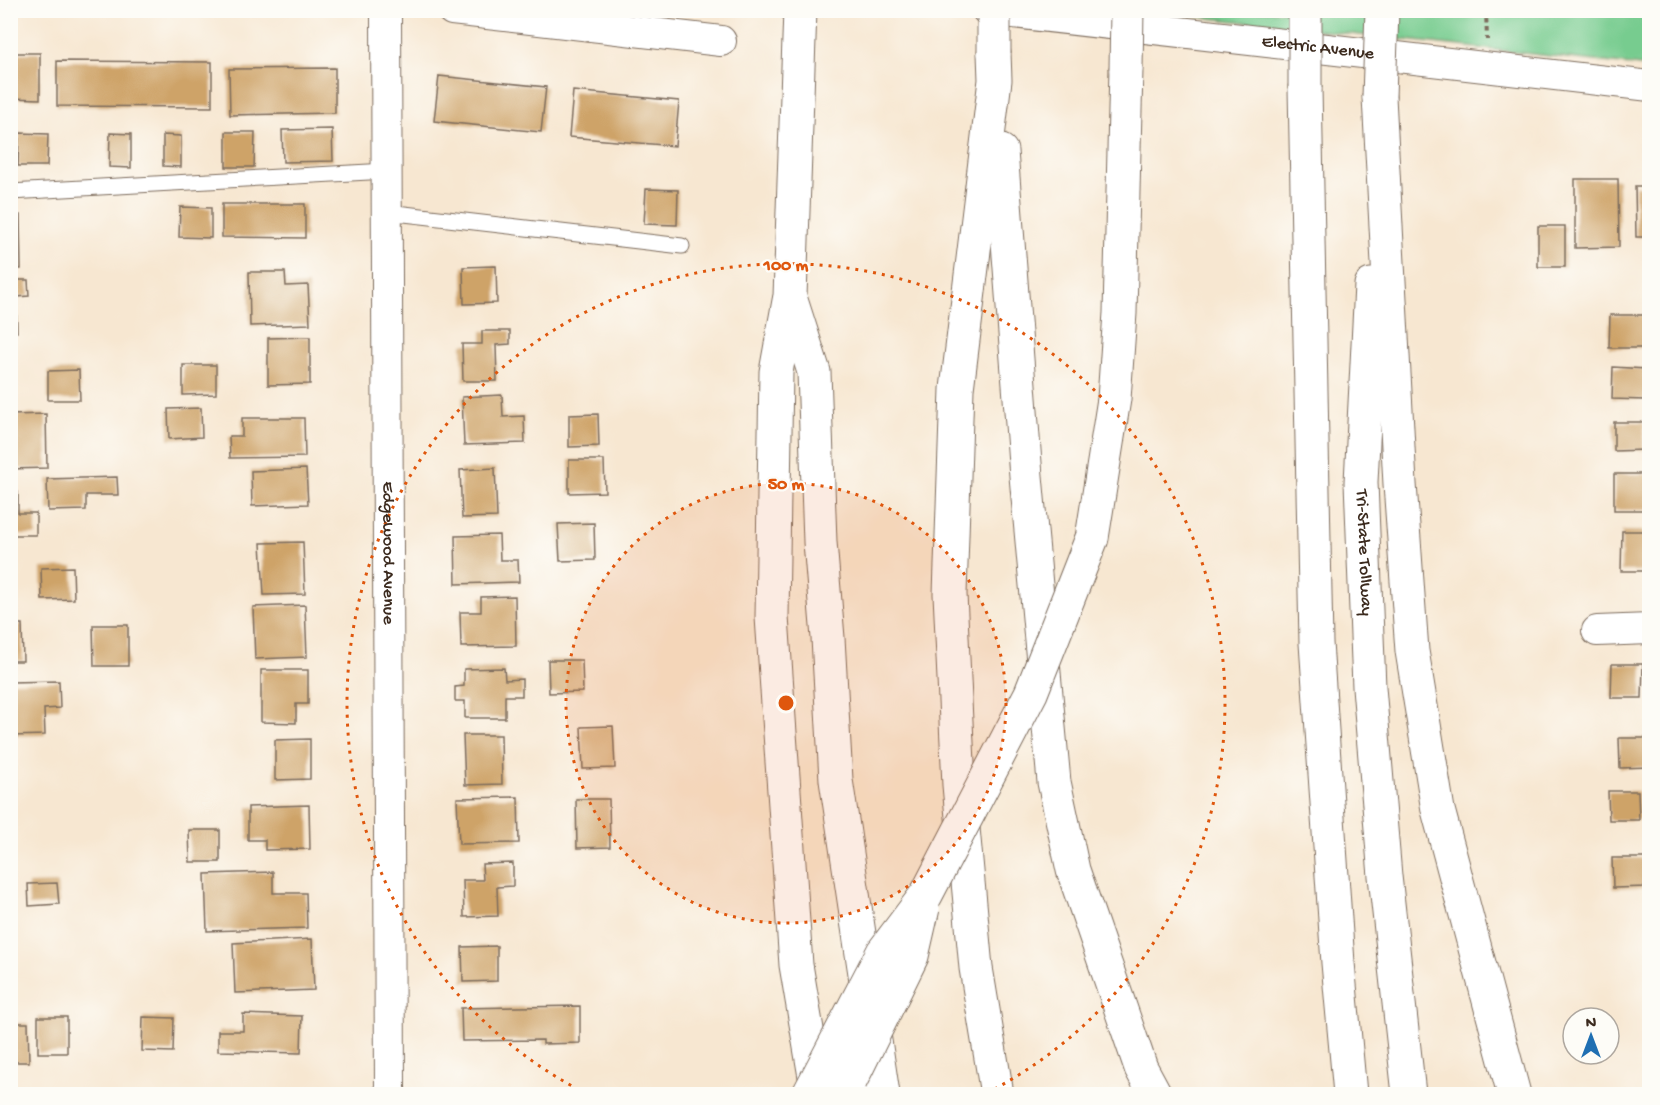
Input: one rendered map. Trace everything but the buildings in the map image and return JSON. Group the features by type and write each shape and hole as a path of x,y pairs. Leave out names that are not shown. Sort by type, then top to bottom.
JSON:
{"highway":[{"path":"994,10 994,66 1026,476 1054,782 1076,881 1141,1068 1155,1095"},
{"path":"809,1095 883,951 927,895 1031,693 1092,538 1114,399 1120,313 1127,10"},
{"path":"1305,10 1316,643 1338,963 1350,1095"},
{"name":"Tri-State Tollway","path":"1382,10 1362,494 1368,687 1408,1095"},
{"path":"799,22 790,297 776,372 772,616 796,965 818,1095"},
{"path":"994,66 957,389 950,594 959,785 976,968 997,1095"},
{"path":"1379,97 1400,484 1412,651 1438,810 1514,1095"},
{"path":"790,297 814,372 820,531 836,780 883,1095"},
{"path":"844,1095 912,956 927,895"}],"street":[{"name":"Edgewood Avenue","path":"386,10 390,1095"},
{"path":"452,10 721,41"},
{"name":"Electric Avenue","path":"987,10 1650,86"},
{"path":"1597,631 1650,629"}],"lane":[{"path":"10,192 387,171"},
{"path":"387,212 682,246"}],"green space":[{"path":"1145,11 1649,11 1649,67"}]}
